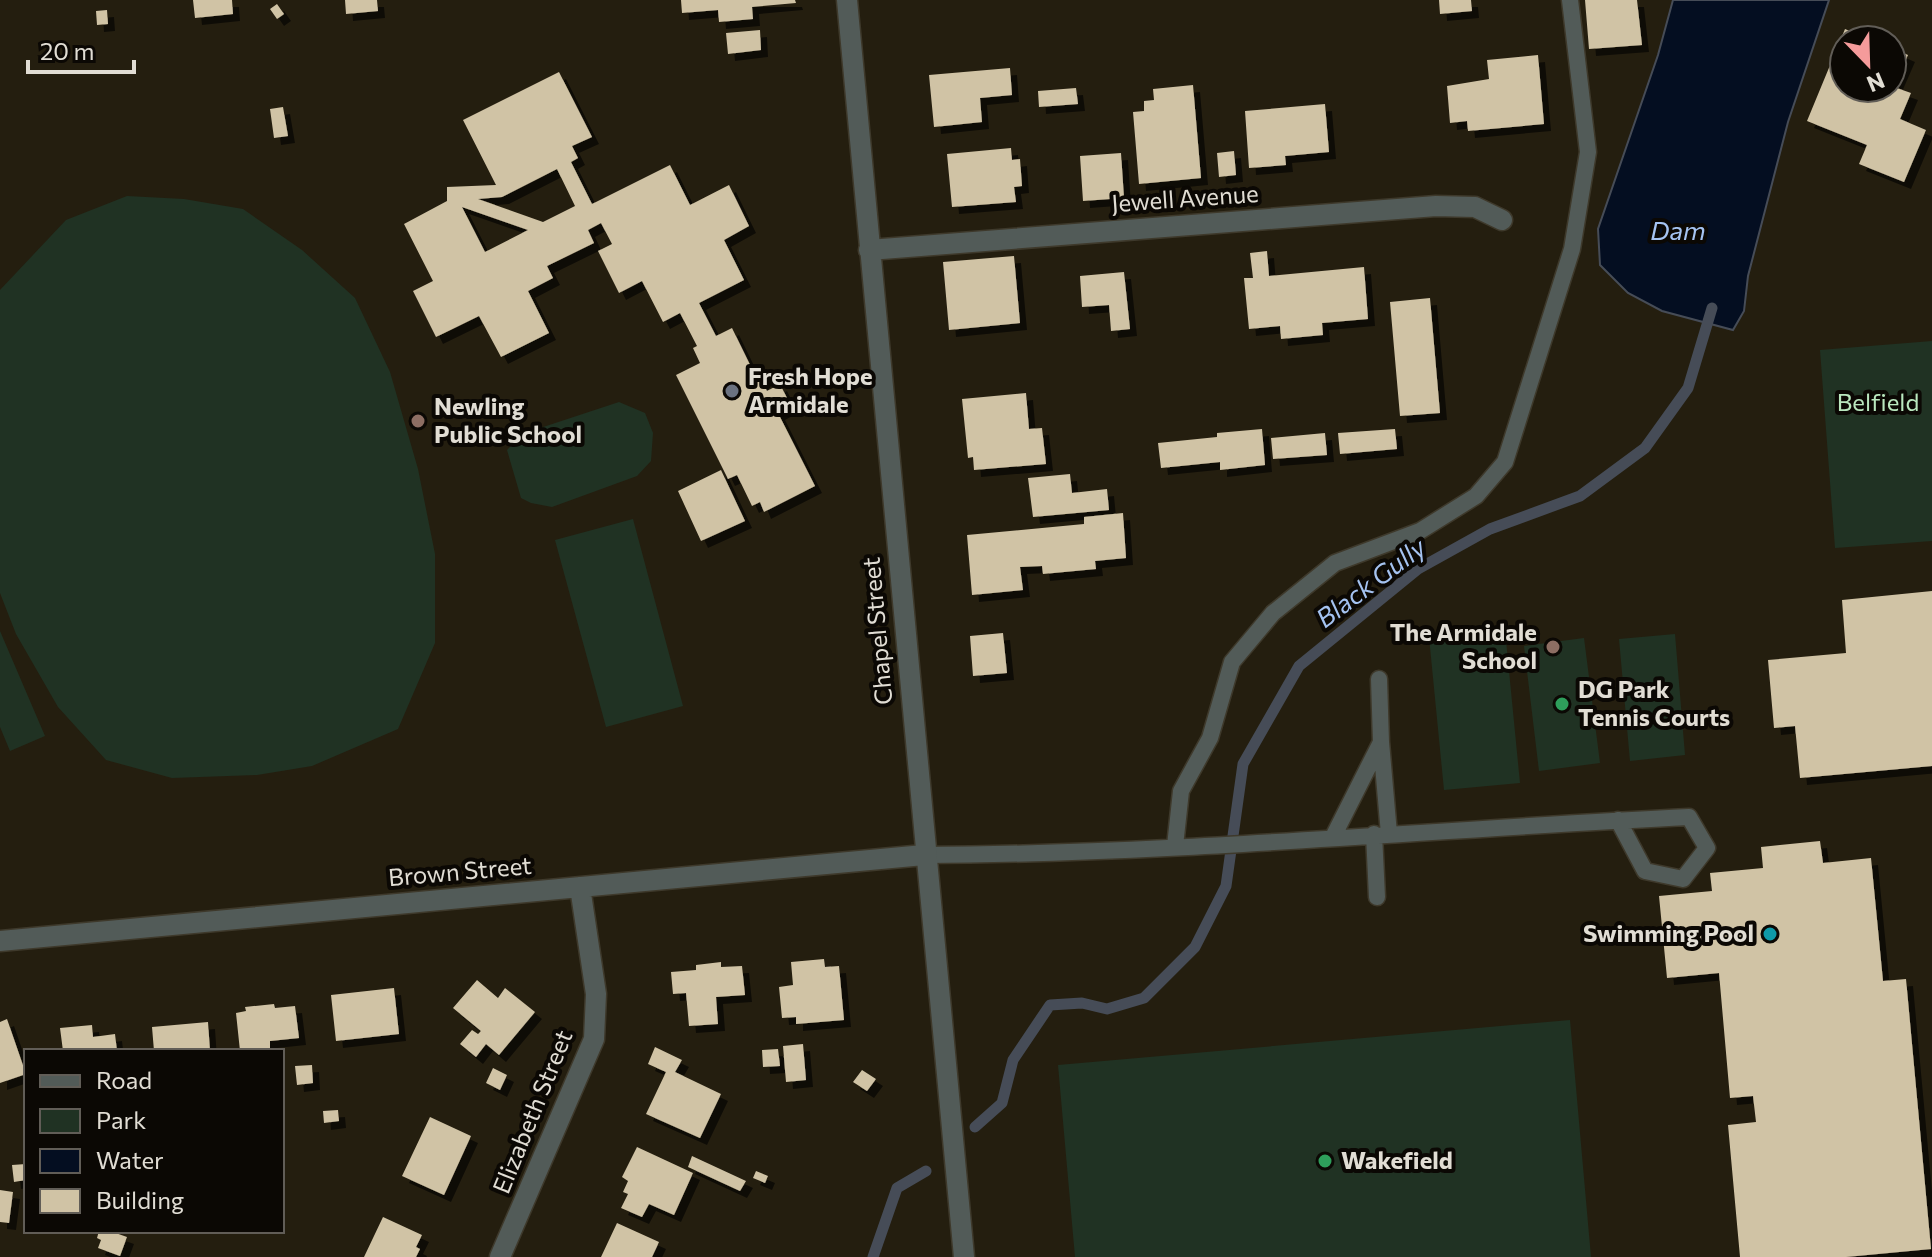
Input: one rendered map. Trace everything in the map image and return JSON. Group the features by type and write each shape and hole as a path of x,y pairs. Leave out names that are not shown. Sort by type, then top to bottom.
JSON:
{"street":[{"name":"Chapel Street","path":"847,0 924,855 964,1257"},
{"name":"Jewell Avenue","path":"869,250 1436,206 1475,207 1502,220"},
{"name":"Brown Street","path":"0,941 924,855"},
{"name":"Elizabeth Street","path":"500,1257 594,1039 596,994 580,887"}],"lane":[{"path":"1175,846 1181,791 1210,738 1232,662 1273,613 1335,563 1420,531 1476,496 1505,462 1572,249 1588,152 1570,0"},
{"path":"1377,897 1381,834 1379,679"},
{"path":"1333,837 1381,742"},
{"path":"924,855 1175,846 1618,820 1689,817 1707,848 1683,879 1645,871 1618,820"}],"green space":[{"path":"127,196 184,199 243,209 302,250 355,298 390,372 418,469 435,554 435,643 398,729 312,766 257,775 172,778 106,760 58,707 16,634 0,593 0,290 66,220"},
{"name":"Belfield","path":"1932,341 1932,541 1835,548 1820,350"},
{"path":"619,402 645,413 653,433 651,461 637,476 552,507 521,498 507,450 522,434"},
{"path":"633,519 683,706 606,727 555,540"},
{"name":"DG Park Tennis Courts","path":"1505,630 1520,783 1444,790 1429,637"},
{"path":"0,631 45,736 10,751 0,727"},
{"name":"DG Park Tennis Courts","path":"1675,634 1685,755 1630,761 1619,639"},
{"name":"DG Park Tennis Courts","path":"1584,638 1600,763 1539,771 1524,646"},
{"name":"Wakefield","path":"1570,1020 1591,1257 1075,1257 1058,1065"}],"water":[{"name":"Dam","path":"1673,0 1829,0 1788,122 1748,276 1744,311 1733,330 1662,311 1628,293 1600,265 1598,229 1658,55"}],"building":[{"path":"193,0 232,0 233,14 195,18"},
{"path":"345,0 377,0 378,11 346,14"},
{"path":"681,0 795,0 796,3 752,7 753,19 719,22 718,10 682,13"},
{"path":"1439,0 1471,0 1472,11 1440,14"},
{"path":"1585,0 1637,0 1642,45 1589,49"},
{"path":"277,4 284,14 277,19 270,9"},
{"path":"107,10 108,24 97,25 96,11"},
{"path":"760,30 761,50 728,54 726,33"},
{"path":"1538,55 1544,124 1468,131 1467,121 1450,123 1447,86 1489,79 1487,60"},
{"path":"1010,68 1012,95 980,98 982,122 934,127 929,75"},
{"path":"1828,70 1828,104 1906,104 1900,119 1926,130 1904,182 1859,164 1867,145 1807,121"},
{"path":"559,72 592,137 572,146 578,158 571,162 592,204 670,165 690,205 729,185 749,226 724,240 744,280 699,303 716,336 732,328 754,373 757,372 767,391 780,384 791,406 778,413 815,486 764,512 760,502 752,506 737,475 728,479 676,375 700,363 693,348 697,346 680,313 663,322 642,281 619,293 598,251 612,244 601,223 588,230 594,243 547,266 553,278 528,291 549,333 501,357 479,316 436,337 413,291 433,281 404,224 447,201 447,187 496,185 463,120","holes":["557,169 575,206 543,222 478,199 502,197","462,207 528,230 485,252"]},
{"path":"1193,85 1201,178 1139,184 1133,112 1144,111 1144,101 1154,100 1153,89"},
{"path":"1076,88 1078,104 1039,107 1038,91"},
{"path":"1325,104 1329,152 1285,156 1286,165 1249,168 1245,111"},
{"path":"283,107 288,136 274,138 270,109"},
{"path":"1011,148 1012,160 1020,159 1022,186 1014,187 1016,202 952,207 947,154"},
{"path":"1234,151 1236,175 1219,177 1217,153"},
{"path":"1121,153 1124,198 1083,201 1080,156"},
{"path":"1267,251 1269,276 1364,267 1368,319 1322,323 1323,335 1281,339 1280,326 1249,329 1244,278 1253,278 1250,253"},
{"path":"1014,256 1020,323 949,330 943,262"},
{"path":"1124,272 1130,329 1111,331 1109,305 1082,307 1080,276"},
{"path":"1430,298 1440,413 1400,416 1390,302"},
{"path":"1026,393 1029,429 1042,428 1046,464 974,470 973,457 968,458 962,399"},
{"path":"1262,429 1265,465 1220,470 1220,462 1161,468 1158,443"},
{"path":"1395,429 1397,449 1340,454 1338,433"},
{"path":"1325,433 1327,455 1273,459 1271,438"},
{"path":"721,470 745,521 701,541 678,491"},
{"path":"1070,474 1072,493 1107,489 1109,510 1033,517 1028,478"},
{"path":"1123,513 1126,558 1095,561 1096,569 1043,574 1042,566 1020,567 1023,590 972,595 967,535 1084,524 1084,517"},
{"path":"1932,591 1932,766 1800,778 1795,726 1774,728 1768,660 1846,653 1842,600"},
{"path":"1003,633 1007,673 973,676 970,636"},
{"path":"1820,841 1823,863 1871,858 1883,981 1906,979 1931,1249 1846,1257 1740,1257 1728,1125 1756,1122 1753,1096 1730,1098 1719,973 1667,978 1659,896 1712,891 1710,873 1763,868 1761,847"},
{"path":"824,959 825,967 839,966 844,1020 796,1024 796,1017 782,1018 779,987 793,985 791,962"},
{"path":"721,962 721,967 742,966 745,995 716,997 718,1024 689,1026 686,993 673,994 671,972 696,970 696,965"},
{"path":"477,980 498,998 505,988 535,1012 499,1055 486,1044 476,1057 460,1044 472,1030 478,1034 481,1031 453,1008"},
{"path":"394,988 399,1034 336,1041 331,995"},
{"path":"274,1004 275,1008 295,1006 299,1038 270,1041 270,1049 240,1049 236,1013 246,1011 245,1007"},
{"path":"7,1019 24,1075 0,1083 0,1022"},
{"path":"208,1022 210,1049 154,1049 152,1027"},
{"path":"92,1025 93,1037 115,1034 117,1049 63,1049 60,1028"},
{"path":"803,1044 806,1080 786,1082 783,1046"},
{"path":"655,1047 682,1060 675,1072 721,1094 700,1138 646,1114 666,1072 648,1064"},
{"path":"778,1049 780,1066 763,1067 762,1050"},
{"path":"312,1065 313,1083 297,1085 295,1066"},
{"path":"493,1068 507,1075 500,1090 486,1083"},
{"path":"862,1070 876,1079 867,1091 853,1082"},
{"path":"338,1110 339,1121 324,1123 323,1111"},
{"path":"430,1117 471,1136 444,1195 402,1176"},
{"path":"637,1147 693,1173 674,1215 649,1204 642,1217 621,1208 628,1194 623,1192 628,1181 622,1177"},
{"path":"692,1156 746,1181 740,1191 688,1167"},
{"path":"24,1164 24,1180 14,1182 12,1165"},
{"path":"756,1171 768,1176 765,1183 753,1178"},
{"path":"0,1190 13,1192 9,1223 0,1222"},
{"path":"383,1217 422,1235 416,1247 420,1249 416,1257 364,1257"},
{"path":"617,1223 659,1242 652,1257 601,1257"},
{"path":"98,1233 127,1237 120,1256 98,1248 101,1240 97,1238"}],"waterway":[{"name":"Black Gully","path":"975,1127 1002,1103 1013,1060 1050,1005 1082,1003 1107,1009 1144,998 1195,947 1226,886 1243,764 1299,666 1418,569 1490,529 1580,496 1645,448 1688,388 1712,308"},
{"name":"Black Gully","path":"873,1257 897,1188 926,1171"}],"place":[{"name":"Fresh Hope Armidale","path":"732,391"},
{"name":"Newling Public School","path":"418,421"},
{"name":"The Armidale School","path":"1553,647"},
{"name":"DG Park Tennis Courts","path":"1562,704"},
{"name":"Swimming Pool","path":"1770,934"},
{"name":"Wakefield","path":"1325,1161"}]}
